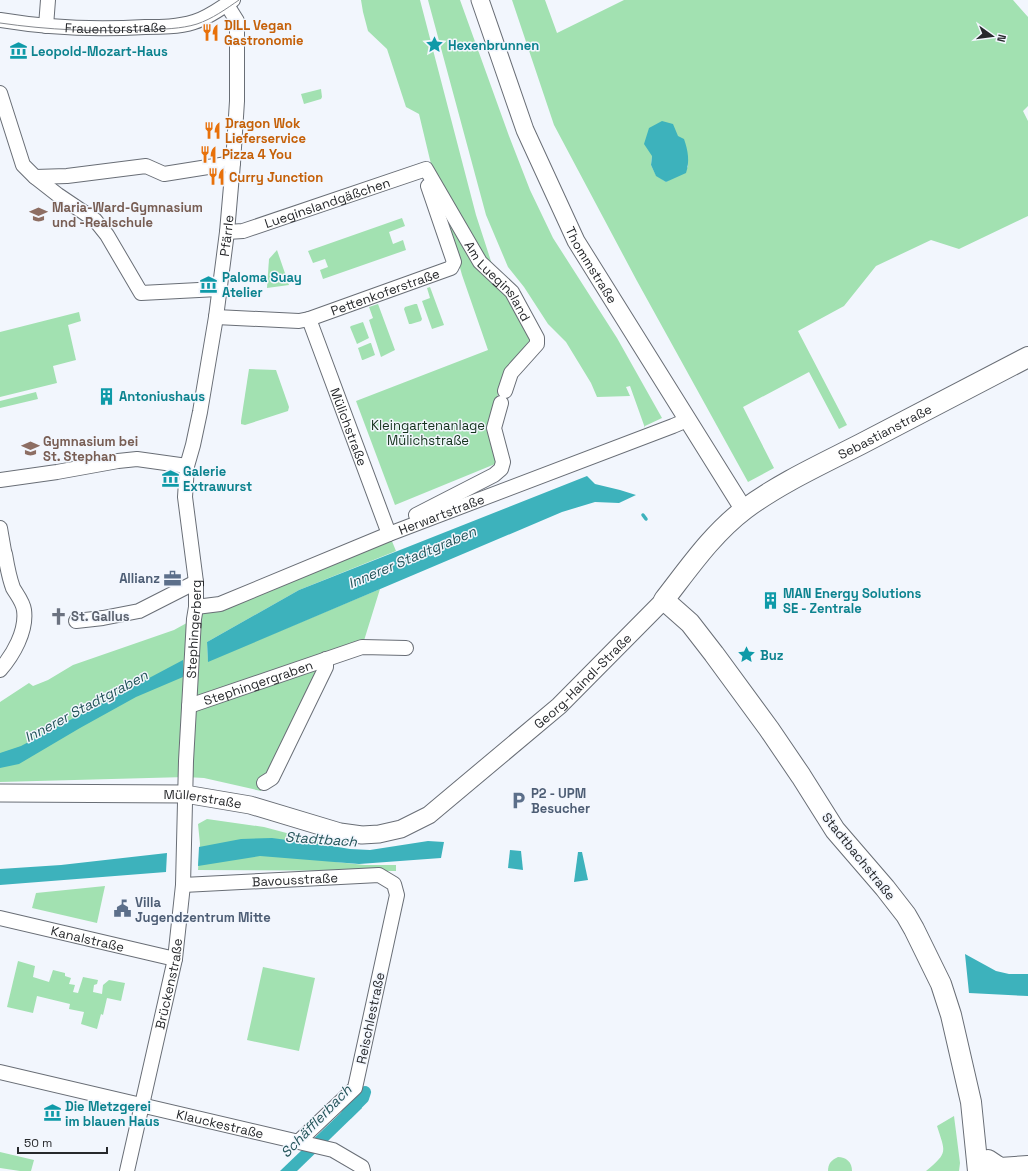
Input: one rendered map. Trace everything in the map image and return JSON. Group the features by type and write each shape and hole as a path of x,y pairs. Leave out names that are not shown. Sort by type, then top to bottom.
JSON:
{"main road":[{"name":"Sebastianstraße","path":"744,510 771,491 1028,357"},
{"name":"Georg-Haindl-Straße","path":"664,600 702,551 719,532 744,510"},
{"name":"Stadtbachstraße","path":"664,600 690,623 714,654 777,741 835,830 906,915 941,984 951,1015 971,1102 987,1148 986,1168"},
{"path":"986,1168 1028,1166"}],"street":[{"path":"46,26 48,0"},
{"name":"Thommstraße","path":"480,0 525,130 576,241 744,510"},
{"name":"Frauentorstraße","path":"0,20 74,28 117,28 181,25 202,19 230,2"},
{"name":"Pfärrle","path":"187,466 200,412 216,316 218,289 227,232 237,101 237,21 230,2"},
{"path":"0,93 23,165 35,177 58,195 95,220 107,235 141,293 218,289"},
{"path":"35,177 66,176 146,166 164,174 233,163"},
{"name":"Lueginslandgäßchen","path":"227,232 243,232 425,170"},
{"name":"Pettenkoferstraße","path":"216,316 299,321 309,319 451,268 454,262 425,170"},
{"name":"Am Lueginsland","path":"390,532 402,522 494,475 501,469 503,462 494,428 511,373 537,344 537,338 512,292 480,262 425,170"},
{"name":"Mülichstraße","path":"309,319 390,532"},
{"name":"Herwartstraße","path":"196,607 220,604 390,532 588,459 687,420"},
{"path":"0,480 118,461 144,460 187,466"},
{"name":"Stephingerberg","path":"185,794 194,619 196,607 196,582 185,497 187,466"},
{"path":"0,528 9,575 24,610 24,618 15,650 0,670"},
{"path":"76,621 103,618 139,611 196,582"},
{"name":"Georg-Haindl-Straße","path":"401,829 429,815 559,706 664,600"},
{"name":"Stephingergraben","path":"189,706 362,647 406,648"},
{"name":"Stephingergraben","path":"264,783 272,778 326,667 326,659"},
{"name":"Müllerstraße","path":"0,793 185,794 250,805 340,832 379,834 401,829"},
{"name":"Brückenstraße","path":"127,1171 175,958 183,885 185,794"},
{"name":"Bavousstraße","path":"183,885 379,875 394,884 397,895"},
{"name":"Reischlestraße","path":"302,1142 355,1088 397,895"},
{"name":"Kanalstraße","path":"0,918 175,958"},
{"name":"Klauckestraße","path":"0,1072 302,1142"},
{"path":"302,1142 333,1150 362,1167 363,1171"}],"green space":[{"name":"Kleingartenanlage Mülichstraße","path":"361,0 420,0 476,215 500,289 509,299 534,341 500,386 490,427 500,462 395,505 356,401 488,350 462,275 430,160 419,114 406,107 387,49 368,31"},
{"path":"428,0 460,0 530,190 553,238 617,338 662,418 645,426 645,428 630,386 626,387 630,396 597,397 591,383 566,342 548,324 524,287 508,267 486,215"},
{"path":"512,0 545,0 557,33 624,0 1013,0 1028,17 1028,106 1023,111 1028,121 1028,216 959,249 931,240 876,266 844,306 798,331 847,425 839,429 809,372 743,407 774,468 748,482 637,281 554,125","holes":["652,156 688,161 688,167 666,182 656,175 651,165"]},
{"path":"321,89 321,99 304,104 301,94"},
{"path":"402,218 405,226 389,232 393,244 403,240 406,250 323,279 320,270 328,267 325,259 313,263 308,251"},
{"path":"277,250 289,285 267,288 269,259"},
{"path":"430,287 444,325 432,329 422,301 430,298 427,288"},
{"path":"378,304 395,350 381,357 369,320 373,318 369,307"},
{"path":"417,304 422,319 421,321 409,324 404,309 405,307"},
{"path":"79,312 81,321 68,325 76,360 53,366 57,383 0,397 0,332"},
{"path":"363,322 369,338 357,344 350,327"},
{"path":"370,343 375,355 362,360 358,348"},
{"path":"249,369 276,370 289,407 288,411 245,425 241,424"},
{"path":"36,392 38,399 0,408 0,401"},
{"path":"389,534 396,551 299,590 207,642 208,661 380,589 362,647 326,659 261,791 204,778 186,777 0,782 0,702 29,683 33,686 48,680 73,665 174,630 194,619 196,607"},
{"path":"207,819 264,827 324,843 336,862 365,865 396,865 396,871 198,870 200,844 198,824"},
{"path":"105,886 97,923 32,908 36,893"},
{"path":"18,961 35,966 33,977 49,982 53,970 65,973 65,976 71,978 69,984 75,985 73,992 78,993 83,977 98,980 97,984 94,985 93,992 102,994 103,985 109,980 125,983 121,1001 107,998 103,1015 101,1014 97,1029 81,1024 84,1012 69,1009 70,1004 37,996 33,1013 7,1007"},
{"path":"263,967 315,978 299,1051 247,1040"},
{"path":"954,1116 960,1163 959,1171 926,1171 939,1160 943,1151 942,1141 937,1126"},
{"path":"0,1152 34,1160 31,1171 0,1168"},
{"path":"838,1157 844,1158 848,1161 851,1165 852,1171 828,1171 830,1162"}],"water":[{"path":"662,121 673,124 678,136 684,139 688,156 686,173 666,182 656,176 651,165 652,156 644,144 649,128"},
{"name":"Innerer Stadtgraben","path":"587,476 595,484 636,495 619,503 595,502 562,512 208,662 207,642 299,590"},
{"path":"183,660 183,677 136,697 19,764 0,768 0,753 21,746"},
{"path":"272,838 350,849 370,850 428,841 444,842 441,858 359,864 260,856 198,866 199,847 241,839"},
{"path":"510,850 521,851 523,870 508,868"},
{"path":"578,852 582,852 588,880 574,882"},
{"path":"167,853 166,872 0,885 0,869 61,865"},
{"path":"965,954 996,971 1009,974 1028,974 1028,996 969,993"},
{"path":"354,1100 362,1108 297,1171 280,1171"}],"waterway":[{"path":"643,515 646,519"},
{"name":"Schäfflerbach","path":"347,1114 363,1098 365,1092"}],"tram line":[{"path":"0,23 54,29 91,31 128,31 185,27 203,22 219,14 239,0"}],"place":[{"name":"DILL Vegan Gastronomie","path":"211,32"},
{"name":"Hexenbrunnen","path":"435,45"},
{"name":"Leopold-Mozart-Haus","path":"18,51"},
{"name":"Dragon Wok Lieferservice","path":"212,130"},
{"name":"Pizza 4 You","path":"209,154"},
{"name":"Curry Junction","path":"216,177"},
{"name":"Maria-Ward-Gymnasium und -Realschule","path":"39,214"},
{"name":"Paloma Suay Atelier","path":"209,284"},
{"name":"Antoniushaus","path":"106,396"},
{"name":"Gymnasium bei St. Stephan","path":"30,448"},
{"name":"Galerie Extrawurst","path":"170,478"},
{"name":"Allianz","path":"173,578"},
{"name":"MAN Energy Solutions SE - Zentrale","path":"770,600"},
{"name":"St. Gallus","path":"58,616"},
{"name":"Buz","path":"747,655"},
{"name":"P2 - UPM Besucher","path":"518,800"},
{"name":"Villa Jugendzentrum Mitte","path":"122,909"},
{"name":"Die Metzgerei im blauen Haus","path":"52,1113"}],"water label":[{"name":"Stadtbach","path":"321,839"}]}
